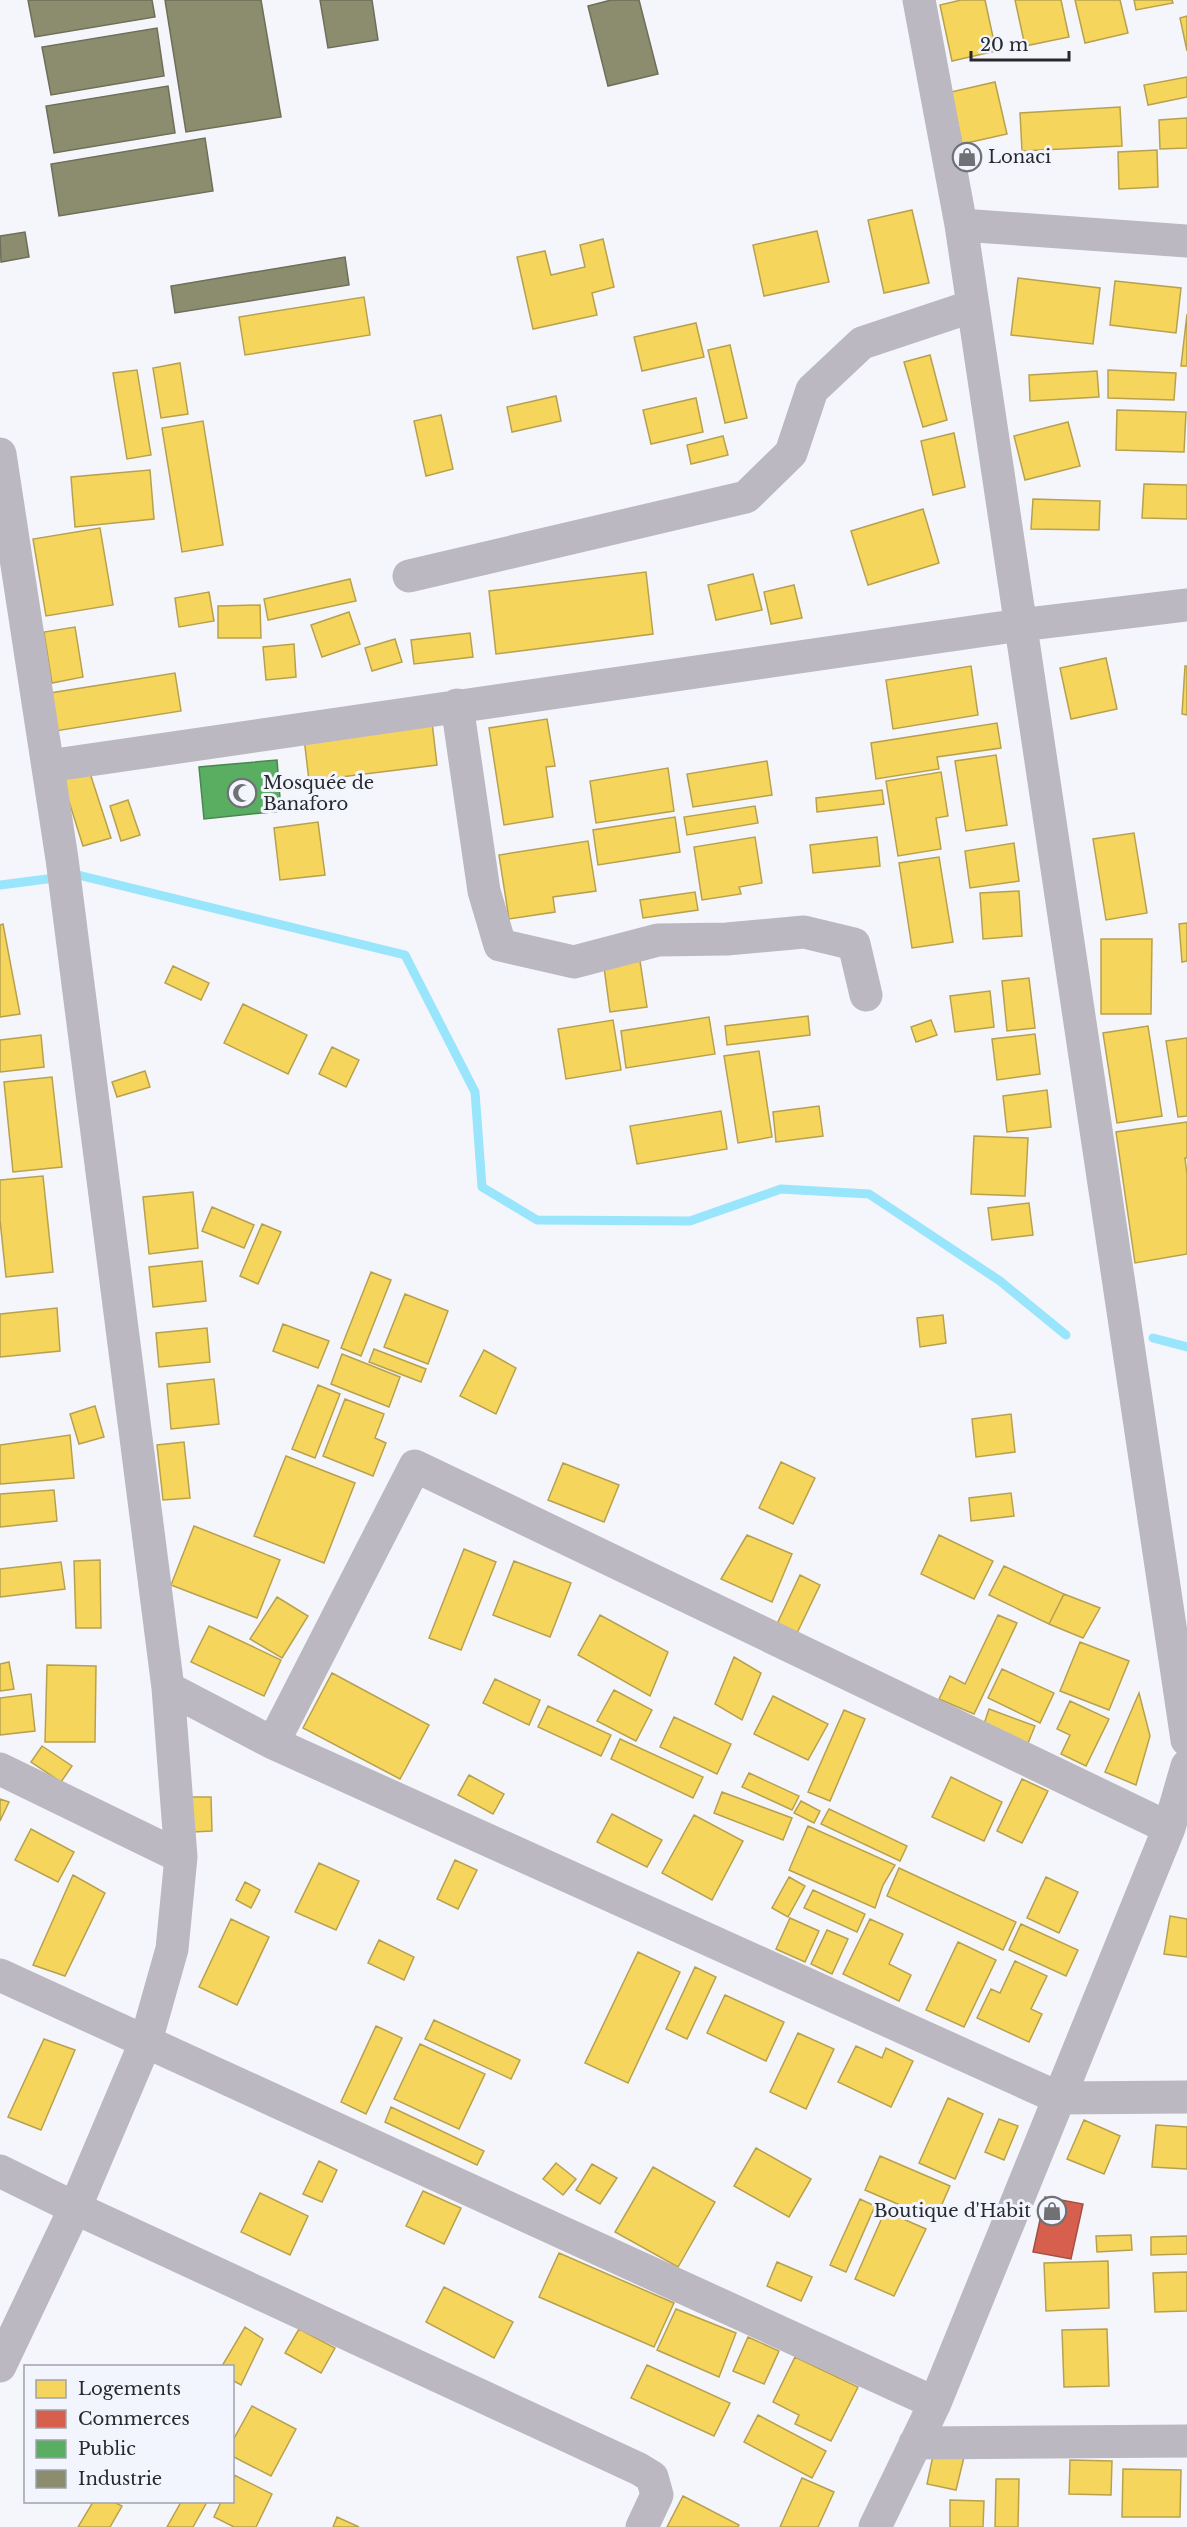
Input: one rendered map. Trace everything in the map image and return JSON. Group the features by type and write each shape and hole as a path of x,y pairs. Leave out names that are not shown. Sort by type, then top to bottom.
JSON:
{"street":[{"path":"919,0 961,225 1187,1740"},
{"path":"961,225 1187,241"},
{"path":"409,576 746,498 791,453 812,390 862,344 973,306"},
{"path":"0,454 5,507 62,859 168,1688 181,1857 172,1949 146,2041 75,2208 0,2366"},
{"path":"48,766 1020,625 1187,606"},
{"path":"457,705 484,891 500,945 574,962 658,940 727,939 804,932 854,944 866,995"},
{"path":"273,1743 415,1466 1169,1828"},
{"path":"168,1688 273,1743 1059,2098 1187,2097"},
{"path":"875,2527 935,2403 1169,1828 1187,1766"},
{"path":"0,1769 181,1857"},
{"path":"0,1975 935,2403"},
{"path":"0,2171 652,2476 657,2495 642,2527"},
{"path":"915,2443 1187,2440"}],"building: Logements":[{"path":"961,0 985,0 996,51 952,61 940,5"},
{"path":"1015,0 1061,0 1069,37 1025,46"},
{"path":"1075,0 1120,0 1128,33 1085,43"},
{"path":"1134,0 1172,0 1173,3 1136,10"},
{"path":"1187,16 1187,51 1180,18"},
{"path":"1187,77 1187,97 1148,105 1144,85"},
{"path":"995,82 1007,134 962,144 951,92"},
{"path":"1120,107 1122,146 1022,151 1020,113"},
{"path":"1187,118 1187,148 1160,149 1159,120"},
{"path":"1157,150 1158,187 1119,189 1118,152"},
{"path":"912,210 929,283 884,293 868,220"},
{"path":"817,231 829,282 764,296 753,245"},
{"path":"603,239 614,287 592,293 597,315 533,329 517,257 545,251 551,275 585,267 580,245"},
{"path":"1018,278 1100,288 1093,344 1011,335"},
{"path":"1115,281 1181,288 1176,333 1110,325"},
{"path":"364,297 370,335 245,355 239,317"},
{"path":"1187,314 1187,366 1181,366"},
{"path":"696,323 704,357 642,371 634,337"},
{"path":"730,345 747,418 725,423 708,350"},
{"path":"930,355 947,420 923,427 904,362"},
{"path":"180,363 188,414 161,418 153,368"},
{"path":"137,370 151,455 127,459 113,373"},
{"path":"1108,370 1176,373 1174,400 1108,398"},
{"path":"1097,371 1099,397 1030,401 1029,375"},
{"path":"556,396 561,421 512,432 507,407"},
{"path":"696,398 703,432 651,444 643,410"},
{"path":"1117,410 1186,412 1184,452 1116,450"},
{"path":"441,415 453,469 426,476 414,421"},
{"path":"203,421 223,545 182,552 162,428"},
{"path":"1068,422 1080,466 1025,480 1014,436"},
{"path":"954,433 965,487 933,495 921,441"},
{"path":"723,436 728,455 691,464 687,445"},
{"path":"150,470 154,519 75,527 71,477"},
{"path":"1144,484 1187,485 1187,519 1142,518"},
{"path":"1033,499 1100,501 1099,530 1031,529"},
{"path":"923,509 939,563 868,585 851,531"},
{"path":"100,528 113,605 46,616 33,539"},
{"path":"646,572 653,634 496,654 489,591"},
{"path":"753,574 762,610 716,620 708,585"},
{"path":"350,579 356,601 268,620 264,599"},
{"path":"794,585 802,618 771,624 764,592"},
{"path":"209,592 214,621 179,627 175,598"},
{"path":"260,605 261,638 218,638 218,606"},
{"path":"349,612 360,644 322,657 311,625"},
{"path":"75,627 83,677 52,683 44,632"},
{"path":"470,633 473,657 414,664 411,640"},
{"path":"395,639 402,662 372,671 365,648"},
{"path":"294,644 296,677 266,680 263,647"},
{"path":"1106,658 1117,709 1071,719 1060,668"},
{"path":"971,666 978,715 893,729 886,680"},
{"path":"1185,666 1187,666 1187,715 1182,714"},
{"path":"175,673 181,711 49,732 44,694"},
{"path":"547,719 555,766 546,767 553,817 504,825 489,728"},
{"path":"432,722 437,765 309,781 304,738"},
{"path":"997,723 1001,748 937,757 939,769 876,779 871,743"},
{"path":"996,755 1007,825 966,831 955,761"},
{"path":"767,761 772,795 693,807 687,774"},
{"path":"668,768 674,811 596,823 590,781"},
{"path":"89,770 111,838 83,846 62,779"},
{"path":"941,772 948,816 936,818 941,849 898,856 886,781"},
{"path":"882,790 884,804 817,812 816,798"},
{"path":"128,800 140,835 121,841 110,806"},
{"path":"755,806 758,823 687,835 684,817"},
{"path":"675,817 680,852 598,865 593,830"},
{"path":"318,822 325,875 280,880 274,828"},
{"path":"1134,833 1147,913 1106,920 1093,839"},
{"path":"755,837 762,883 739,887 741,894 702,900 694,847"},
{"path":"877,837 880,866 813,873 810,845"},
{"path":"588,841 596,891 553,897 555,912 509,919 499,855"},
{"path":"1014,843 1019,881 970,888 965,851"},
{"path":"939,857 953,942 912,948 899,863"},
{"path":"1019,891 1022,936 983,939 980,893"},
{"path":"695,892 698,910 643,918 640,900"},
{"path":"1187,923 1187,961 1182,962 1179,924"},
{"path":"3,924 20,1014 0,1017 0,925"},
{"path":"1101,939 1152,939 1151,1014 1101,1014"},
{"path":"640,961 647,1007 610,1012 604,967"},
{"path":"173,966 209,983 201,1000 165,983"},
{"path":"1029,978 1035,1028 1007,1031 1002,981"},
{"path":"990,991 994,1027 955,1032 950,996"},
{"path":"243,1004 307,1035 288,1074 224,1043"},
{"path":"808,1016 810,1035 727,1045 725,1026"},
{"path":"709,1017 715,1054 626,1068 621,1031"},
{"path":"613,1020 621,1070 566,1079 558,1029"},
{"path":"931,1020 937,1035 916,1042 911,1027"},
{"path":"1148,1026 1162,1116 1117,1123 1103,1033"},
{"path":"1035,1034 1040,1074 997,1080 992,1039"},
{"path":"41,1035 44,1067 0,1072 0,1040"},
{"path":"1187,1038 1187,1116 1178,1117 1166,1041"},
{"path":"332,1047 359,1060 346,1087 319,1074"},
{"path":"759,1051 772,1137 738,1143 724,1056"},
{"path":"145,1071 150,1087 117,1097 112,1082"},
{"path":"52,1077 62,1167 13,1172 4,1082"},
{"path":"1047,1090 1051,1127 1007,1132 1003,1096"},
{"path":"819,1106 823,1136 776,1142 773,1112"},
{"path":"721,1111 727,1149 637,1164 630,1126"},
{"path":"1187,1122 1187,1158 1185,1158 1187,1254 1135,1263 1116,1132"},
{"path":"974,1136 1028,1138 1025,1196 971,1194"},
{"path":"43,1176 53,1272 6,1277 0,1220 0,1180"},
{"path":"193,1192 198,1248 149,1254 143,1197"},
{"path":"1029,1203 1033,1235 992,1240 988,1208"},
{"path":"212,1207 254,1225 244,1248 202,1231"},
{"path":"262,1224 281,1232 258,1284 240,1276"},
{"path":"202,1261 206,1301 153,1307 149,1267"},
{"path":"371,1272 391,1280 361,1356 341,1348"},
{"path":"405,1294 448,1311 428,1364 384,1347"},
{"path":"57,1308 60,1351 0,1357 0,1314"},
{"path":"943,1315 946,1343 920,1347 917,1318"},
{"path":"283,1324 329,1341 318,1368 273,1351"},
{"path":"207,1328 210,1362 159,1367 156,1333"},
{"path":"374,1349 426,1369 421,1382 369,1362"},
{"path":"484,1350 516,1368 496,1414 460,1396"},
{"path":"342,1354 400,1377 389,1407 331,1384"},
{"path":"214,1379 219,1424 171,1429 167,1384"},
{"path":"318,1385 340,1394 315,1458 292,1449"},
{"path":"345,1399 384,1414 375,1438 386,1443 373,1476 323,1456"},
{"path":"95,1406 104,1437 79,1444 70,1414"},
{"path":"1011,1414 1015,1452 976,1457 972,1419"},
{"path":"70,1435 74,1478 0,1484 0,1445"},
{"path":"184,1442 190,1498 163,1500 157,1445"},
{"path":"286,1456 355,1483 324,1563 254,1536"},
{"path":"781,1462 815,1478 793,1524 759,1508"},
{"path":"563,1463 619,1485 604,1522 548,1500"},
{"path":"54,1490 57,1521 0,1527 0,1494"},
{"path":"1011,1493 1014,1516 971,1521 969,1498"},
{"path":"194,1526 280,1560 257,1618 171,1585"},
{"path":"747,1535 792,1554 772,1602 721,1579"},
{"path":"939,1535 993,1561 974,1599 921,1574"},
{"path":"464,1549 496,1562 461,1650 429,1638"},
{"path":"100,1560 101,1628 76,1628 74,1561"},
{"path":"514,1561 571,1583 550,1637 493,1615"},
{"path":"61,1562 65,1589 0,1597 0,1569"},
{"path":"1004,1566 1064,1594 1049,1624 989,1595"},
{"path":"800,1575 820,1585 797,1633 777,1624"},
{"path":"1064,1594 1100,1608 1083,1638 1049,1624"},
{"path":"277,1597 308,1616 282,1658 250,1639"},
{"path":"600,1615 668,1652 650,1696 578,1655"},
{"path":"998,1615 1017,1623 974,1714 939,1699 950,1676 965,1684"},
{"path":"209,1626 281,1660 264,1696 191,1662"},
{"path":"1080,1642 1129,1661 1109,1710 1060,1691"},
{"path":"734,1657 761,1673 742,1720 715,1704"},
{"path":"9,1662 14,1689 0,1691 0,1664"},
{"path":"47,1665 96,1666 95,1742 45,1742"},
{"path":"1002,1669 1054,1693 1040,1723 988,1698"},
{"path":"332,1673 429,1725 400,1779 303,1728"},
{"path":"495,1679 540,1700 529,1725 483,1703"},
{"path":"614,1690 652,1710 636,1741 597,1721"},
{"path":"1139,1693 1150,1736 1136,1785 1105,1772"},
{"path":"31,1694 35,1731 0,1735 0,1698"},
{"path":"773,1696 828,1724 808,1760 754,1734"},
{"path":"1070,1701 1109,1719 1086,1766 1061,1754 1070,1735 1057,1729"},
{"path":"548,1706 611,1735 601,1756 538,1727"},
{"path":"989,1709 1035,1726 1028,1743 983,1727"},
{"path":"844,1710 865,1719 830,1801 808,1792"},
{"path":"674,1717 731,1744 717,1774 660,1747"},
{"path":"620,1739 703,1777 693,1798 611,1759"},
{"path":"42,1746 72,1766 61,1782 31,1762"},
{"path":"749,1773 799,1796 792,1810 742,1787"},
{"path":"469,1775 504,1794 493,1814 458,1795"},
{"path":"951,1777 1002,1802 984,1841 932,1817"},
{"path":"1022,1779 1048,1791 1022,1843 997,1831"},
{"path":"722,1792 792,1818 783,1840 714,1813"},
{"path":"192,1797 211,1797 212,1831 193,1832"},
{"path":"0,1799 9,1802 0,1821"},
{"path":"801,1801 820,1811 814,1823 794,1813"},
{"path":"829,1809 907,1846 900,1861 821,1824"},
{"path":"612,1814 662,1840 647,1867 597,1842"},
{"path":"694,1815 743,1841 712,1900 662,1873"},
{"path":"808,1826 895,1865 883,1885 875,1908 789,1870"},
{"path":"31,1829 74,1852 58,1882 15,1860"},
{"path":"455,1860 477,1870 458,1909 437,1899"},
{"path":"319,1863 359,1881 336,1930 295,1912"},
{"path":"899,1868 1016,1922 1003,1950 887,1896"},
{"path":"73,1875 105,1893 65,1976 33,1965"},
{"path":"789,1877 805,1886 788,1917 772,1908"},
{"path":"1046,1877 1078,1892 1059,1933 1027,1918"},
{"path":"245,1882 260,1890 251,1908 236,1900"},
{"path":"813,1890 865,1914 857,1932 804,1908"},
{"path":"1170,1916 1187,1919 1187,1957 1164,1954"},
{"path":"790,1918 819,1931 805,1962 776,1949"},
{"path":"231,1919 269,1937 237,2005 199,1987"},
{"path":"870,1919 903,1934 889,1964 911,1975 899,2001 843,1974"},
{"path":"1021,1924 1078,1950 1066,1976 1009,1950"},
{"path":"827,1930 848,1939 832,1974 811,1964"},
{"path":"379,1940 414,1957 404,1980 368,1963"},
{"path":"958,1942 996,1960 964,2027 926,2010"},
{"path":"638,1952 680,1972 628,2083 585,2063"},
{"path":"1015,1961 1047,1976 1031,2009 1042,2014 1029,2042 977,2018 991,1989 1000,1993"},
{"path":"695,1967 716,1977 687,2039 666,2029"},
{"path":"725,1995 784,2022 766,2061 707,2033"},
{"path":"434,2020 520,2060 511,2079 425,2039"},
{"path":"376,2026 402,2038 366,2114 341,2102"},
{"path":"798,2033 834,2049 806,2109 770,2092"},
{"path":"44,2039 75,2050 41,2130 8,2117"},
{"path":"420,2044 485,2074 459,2129 394,2099"},
{"path":"856,2046 882,2058 886,2048 913,2061 891,2107 838,2082"},
{"path":"948,2098 983,2114 955,2179 919,2163"},
{"path":"391,2107 484,2151 477,2165 385,2122"},
{"path":"999,2119 1018,2126 1004,2160 985,2152"},
{"path":"1084,2120 1120,2136 1104,2174 1067,2159"},
{"path":"1156,2125 1187,2127 1187,2169 1152,2167"},
{"path":"756,2148 811,2179 789,2217 734,2186"},
{"path":"880,2156 950,2186 935,2220 865,2190"},
{"path":"319,2161 337,2170 322,2202 303,2194"},
{"path":"556,2163 576,2179 563,2195 543,2179"},
{"path":"592,2164 617,2178 600,2204 576,2190"},
{"path":"653,2167 715,2202 678,2267 615,2232"},
{"path":"423,2191 461,2208 444,2244 406,2226"},
{"path":"260,2193 308,2216 290,2255 241,2232"},
{"path":"860,2199 875,2206 846,2272 830,2265"},
{"path":"885,2211 926,2229 894,2296 855,2279"},
{"path":"1131,2235 1132,2250 1097,2252 1096,2236"},
{"path":"1187,2236 1187,2254 1151,2255 1151,2237"},
{"path":"559,2253 674,2303 654,2347 539,2297"},
{"path":"1108,2261 1109,2308 1046,2311 1044,2263"},
{"path":"777,2262 812,2277 801,2301 767,2286"},
{"path":"1187,2272 1187,2311 1155,2312 1153,2273"},
{"path":"444,2287 513,2322 494,2358 426,2322"},
{"path":"676,2309 736,2333 719,2377 657,2350"},
{"path":"245,2327 263,2339 241,2385 234,2381 234,2365 223,2365"},
{"path":"299,2329 335,2348 321,2373 285,2353"},
{"path":"1107,2329 1109,2386 1064,2387 1062,2330"},
{"path":"748,2337 779,2351 764,2384 733,2371"},
{"path":"795,2357 858,2387 831,2441 795,2424 799,2415 773,2402"},
{"path":"647,2365 730,2403 714,2436 631,2398"},
{"path":"252,2406 296,2429 271,2476 234,2457 234,2438"},
{"path":"758,2415 826,2451 812,2478 744,2442"},
{"path":"935,2446 965,2453 956,2490 927,2484"},
{"path":"1070,2460 1112,2461 1111,2495 1069,2494"},
{"path":"1123,2469 1181,2470 1180,2517 1122,2517"},
{"path":"234,2475 272,2494 256,2527 234,2527 214,2517 221,2503 234,2503"},
{"path":"802,2478 834,2492 818,2527 780,2527"},
{"path":"996,2479 1019,2479 1018,2527 995,2527"},
{"path":"683,2496 739,2525 738,2527 667,2527"},
{"path":"950,2500 984,2501 983,2527 950,2527"},
{"path":"92,2503 116,2503 122,2506 110,2527 78,2527"},
{"path":"180,2503 206,2503 193,2527 167,2527"},
{"path":"337,2517 359,2527 333,2527"}],"building: Commerces":[{"path":"1045,2197 1083,2204 1071,2259 1033,2252"}],"building: Public":[{"path":"277,760 281,811 204,819 199,767"}],"building: Industrie":[{"path":"28,0 152,0 155,17 35,37"},
{"path":"165,0 261,0 281,117 186,132"},
{"path":"320,0 372,0 378,40 328,48"},
{"path":"611,0 639,0 658,74 608,86 588,6"},
{"path":"157,28 164,76 51,95 42,47"},
{"path":"168,86 175,133 54,153 46,106"},
{"path":"205,138 213,191 59,216 51,164"},
{"path":"25,232 29,257 1,262 0,236"},
{"path":"345,257 349,285 175,313 171,286"}],"waterway":[{"path":"0,885 78,875 405,955 475,1092 482,1187 537,1220 690,1221 781,1189 869,1194 1000,1281 1066,1335"},
{"path":"1153,1338 1187,1347"}],"place":[{"name":"Lonaci","path":"967,157"},
{"name":"Mosquée de Banaforo","path":"242,793"},
{"name":"Boutique d'Habit","path":"1052,2211"}]}
